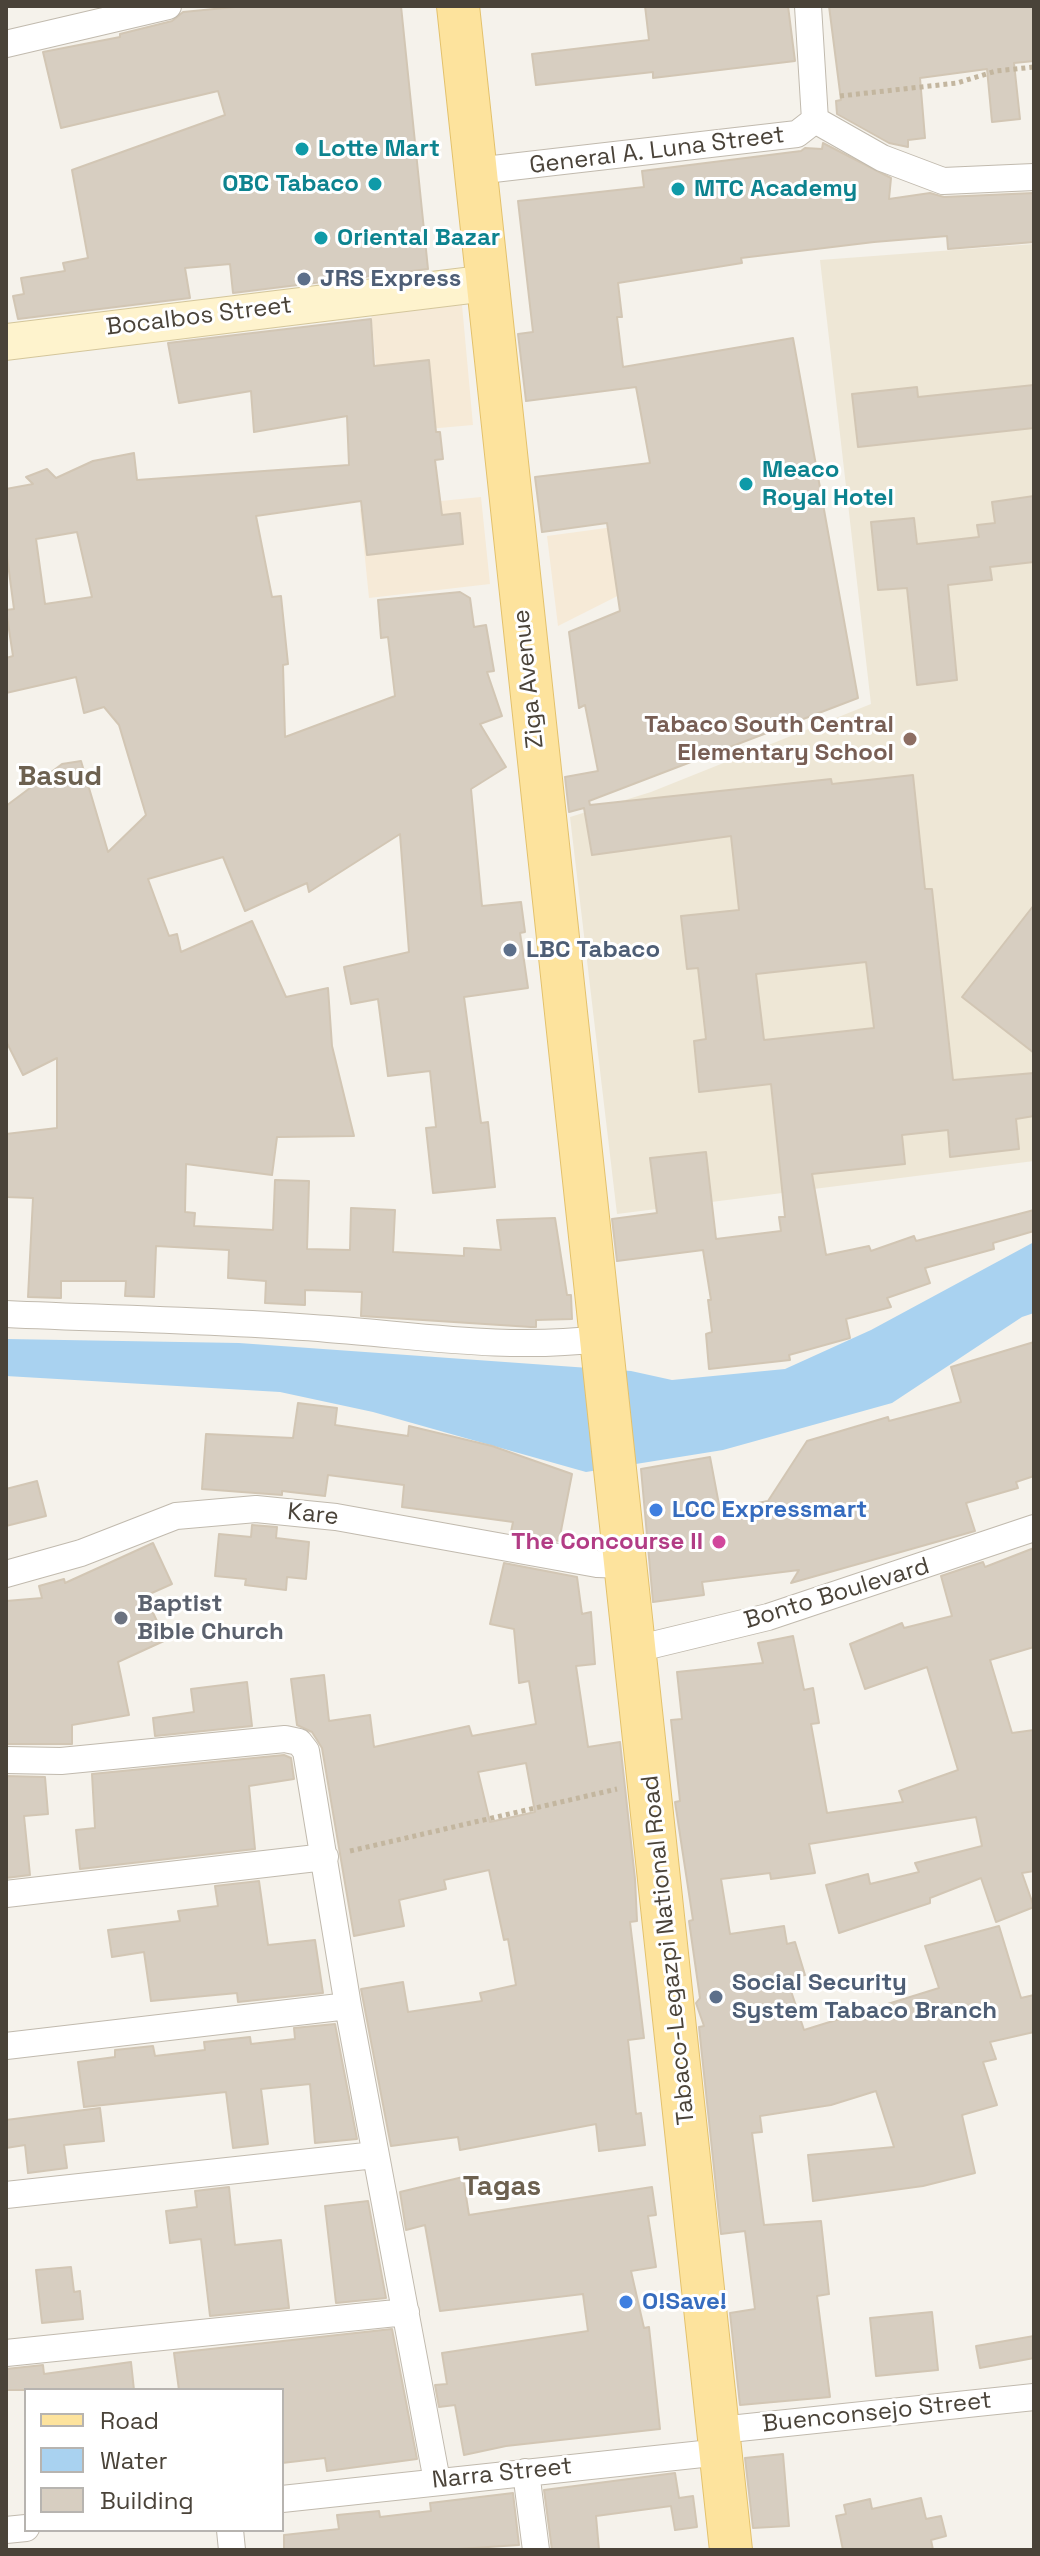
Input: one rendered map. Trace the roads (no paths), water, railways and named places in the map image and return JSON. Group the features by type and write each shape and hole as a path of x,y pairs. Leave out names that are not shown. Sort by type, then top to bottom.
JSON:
{"main road":[{"name":"Ziga Avenue","path":"458,6 600,1345"},
{"name":"Tabaco-Legazpi National Road","path":"600,1345 636,1649 731,2550"}],"street":[{"path":"6,44 168,6"},
{"path":"808,6 815,109 882,158 943,181 1034,177"},
{"name":"General A. Luna Street","path":"476,171 797,134 815,109"},
{"name":"Bocalbos Street","path":"6,342 488,283"},
{"path":"6,1314 330,1329 463,1344 600,1345"},
{"name":"Kare","path":"6,1574 81,1553 176,1516 256,1509 336,1517 582,1561 626,1565"},
{"name":"Bonto Boulevard","path":"636,1649 768,1617 1034,1528"},
{"path":"6,1760 61,1761 285,1739 299,1742 306,1751 348,2006 437,2481"},
{"path":"6,1894 325,1857"},
{"path":"6,2046 348,2006"},
{"path":"6,2195 375,2155"},
{"path":"6,2353 406,2312"},
{"name":"Buenconsejo Street","path":"721,2441 1034,2397"},
{"name":"Narra Street","path":"284,2499 526,2472 721,2441"},
{"path":"526,2472 536,2550"}],"water":[{"path":"1034,1242 1034,1313 1022,1317 892,1403 723,1450 586,1472 373,1412 280,1392 6,1376 6,1339 239,1343 631,1371 672,1380 785,1369 871,1330"}],"place":[{"name":"Lotte Mart","path":"302,149"},
{"name":"OBC Tabaco","path":"375,184"},
{"name":"MTC Academy","path":"678,189"},
{"name":"Oriental Bazar","path":"321,238"},
{"name":"JRS Express","path":"304,279"},
{"name":"Meaco Royal Hotel","path":"746,484"},
{"name":"Tabaco South Central Elementary School","path":"910,739"},
{"name":"LBC Tabaco","path":"510,950"},
{"name":"LCC Expressmart","path":"656,1510"},
{"name":"The Concourse II","path":"719,1542"},
{"name":"Baptist Bible Church","path":"121,1618"},
{"name":"Social Security System Tabaco Branch","path":"716,1997"},
{"name":"O!Save!","path":"626,2302"}],"district":[{"name":"Basud","path":"60,777"},
{"name":"Tagas","path":"502,2187"}]}
